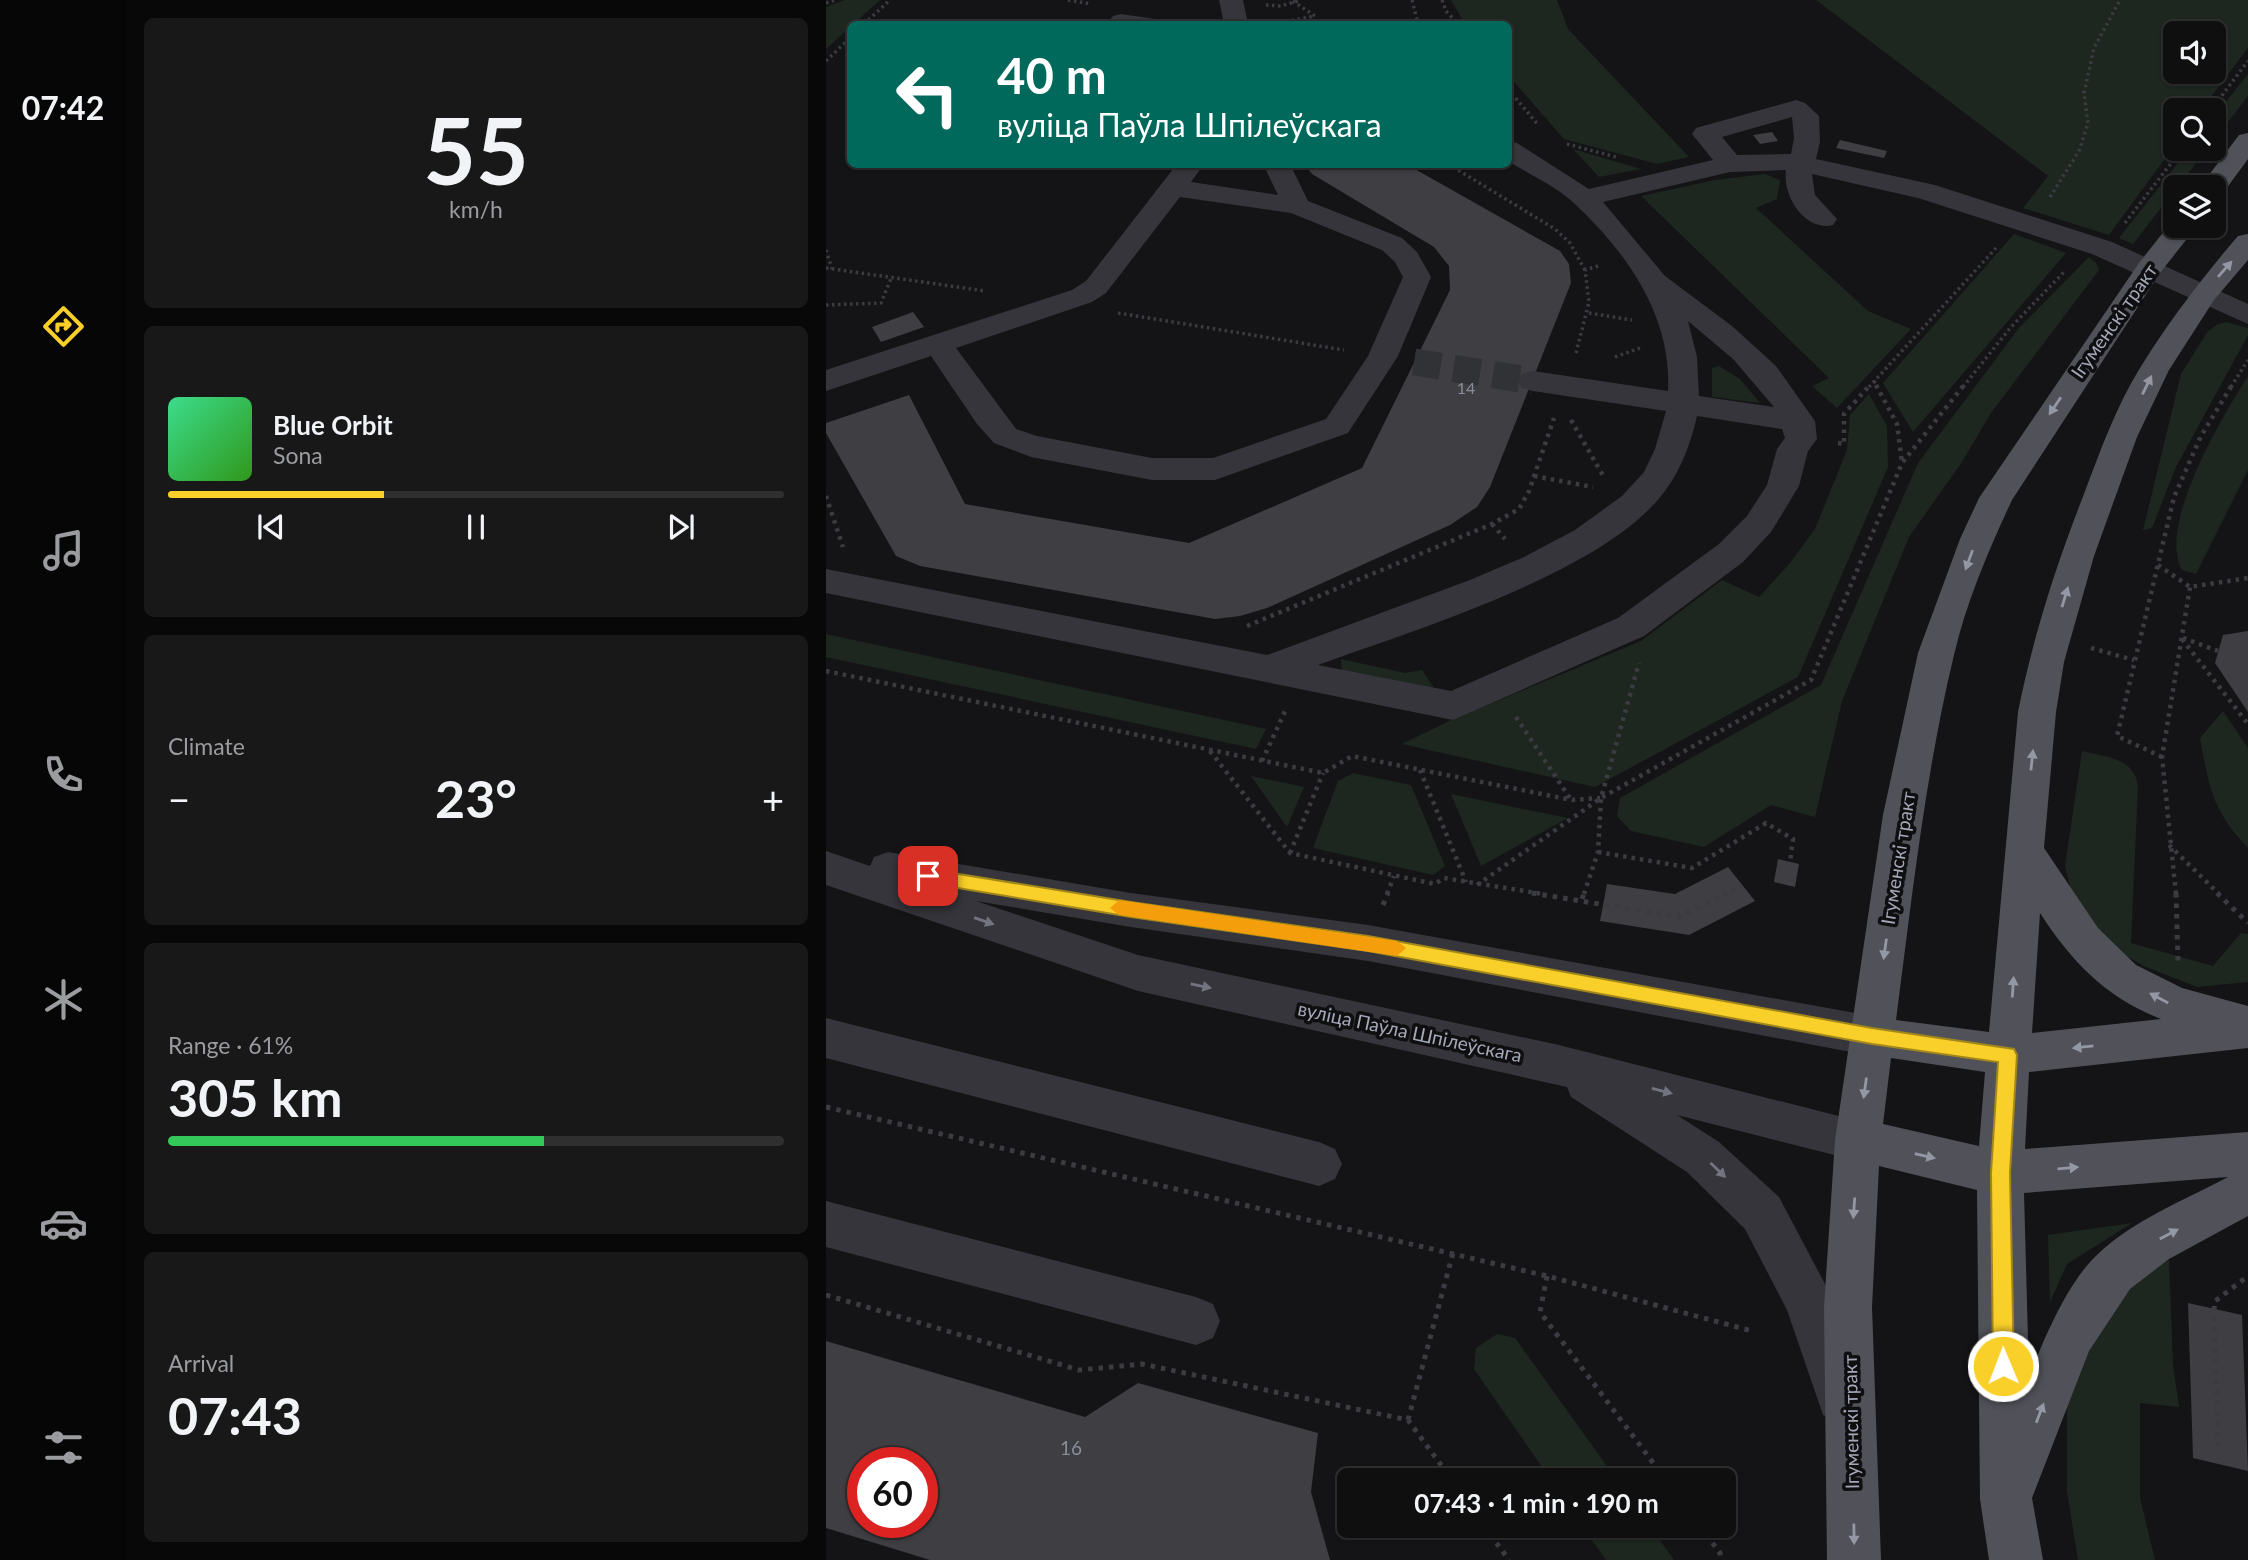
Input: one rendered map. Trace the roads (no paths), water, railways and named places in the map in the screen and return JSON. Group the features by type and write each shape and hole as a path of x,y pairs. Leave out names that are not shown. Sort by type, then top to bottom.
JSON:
{"main road":[{"path":"2222,175 2248,141"},
{"name":"Ігуменскі тракт","path":"1854,1560 1848,1307 1858,1140 1909,788 1936,653 1996,498 2149,269 2174,238"},
{"path":"2016,1560 2006,1499 2000,1173 2037,712 2046,662 2077,556 2121,437 2154,370 2203,295 2248,242"},
{"path":"2024,849 2071,930 2113,974 2170,1004 2248,1027"},
{"path":"1872,1036 2008,1055 2248,1027"},
{"name":"вуліца Паўла Шпілеўскага","path":"1858,1140 2000,1173 2248,1154"},
{"path":"2006,1499 2070,1336 2113,1272 2152,1243 2248,1191"}],"street":[{"path":"1231,0 1235,21"},
{"path":"1724,157 1705,134 1796,108 1806,116 1806,145 1796,176 1805,201 1823,219"},
{"path":"826,581 1453,706 1631,627 1731,553 1759,524 1783,486 1793,449 1801,439 1799,421 1775,383 1654,280 1585,198 1512,152"},
{"path":"1585,198 1724,157 1800,163 1925,191 2102,248 2248,315"},
{"path":"1278,168 1297,206"},
{"path":"826,381 938,344 1062,304 1096,287 1183,176 1297,206 1392,244 1408,258 1417,277 1383,356 1337,426 1215,469 1152,469 1031,446 1005,436 988,417 938,344"},
{"path":"1269,669 1504,581 1575,547 1636,503 1669,454 1684,404 1684,363 1672,318 1654,280"},
{"path":"1383,356 1415,362"},
{"path":"1533,381 1799,421"},
{"path":"826,859 1131,910 1368,943 1872,1036"},
{"name":"вуліца Паўла Шпілеўскага","path":"826,868 1138,972 1559,1065 1858,1140"},
{"path":"826,1038 1319,1164"},
{"path":"1559,1065 1703,1157 1762,1213 1808,1301 1852,1428"},
{"path":"826,1224 1196,1321"}],"tunnel":[{"path":"1414,362 1533,381"}]}
